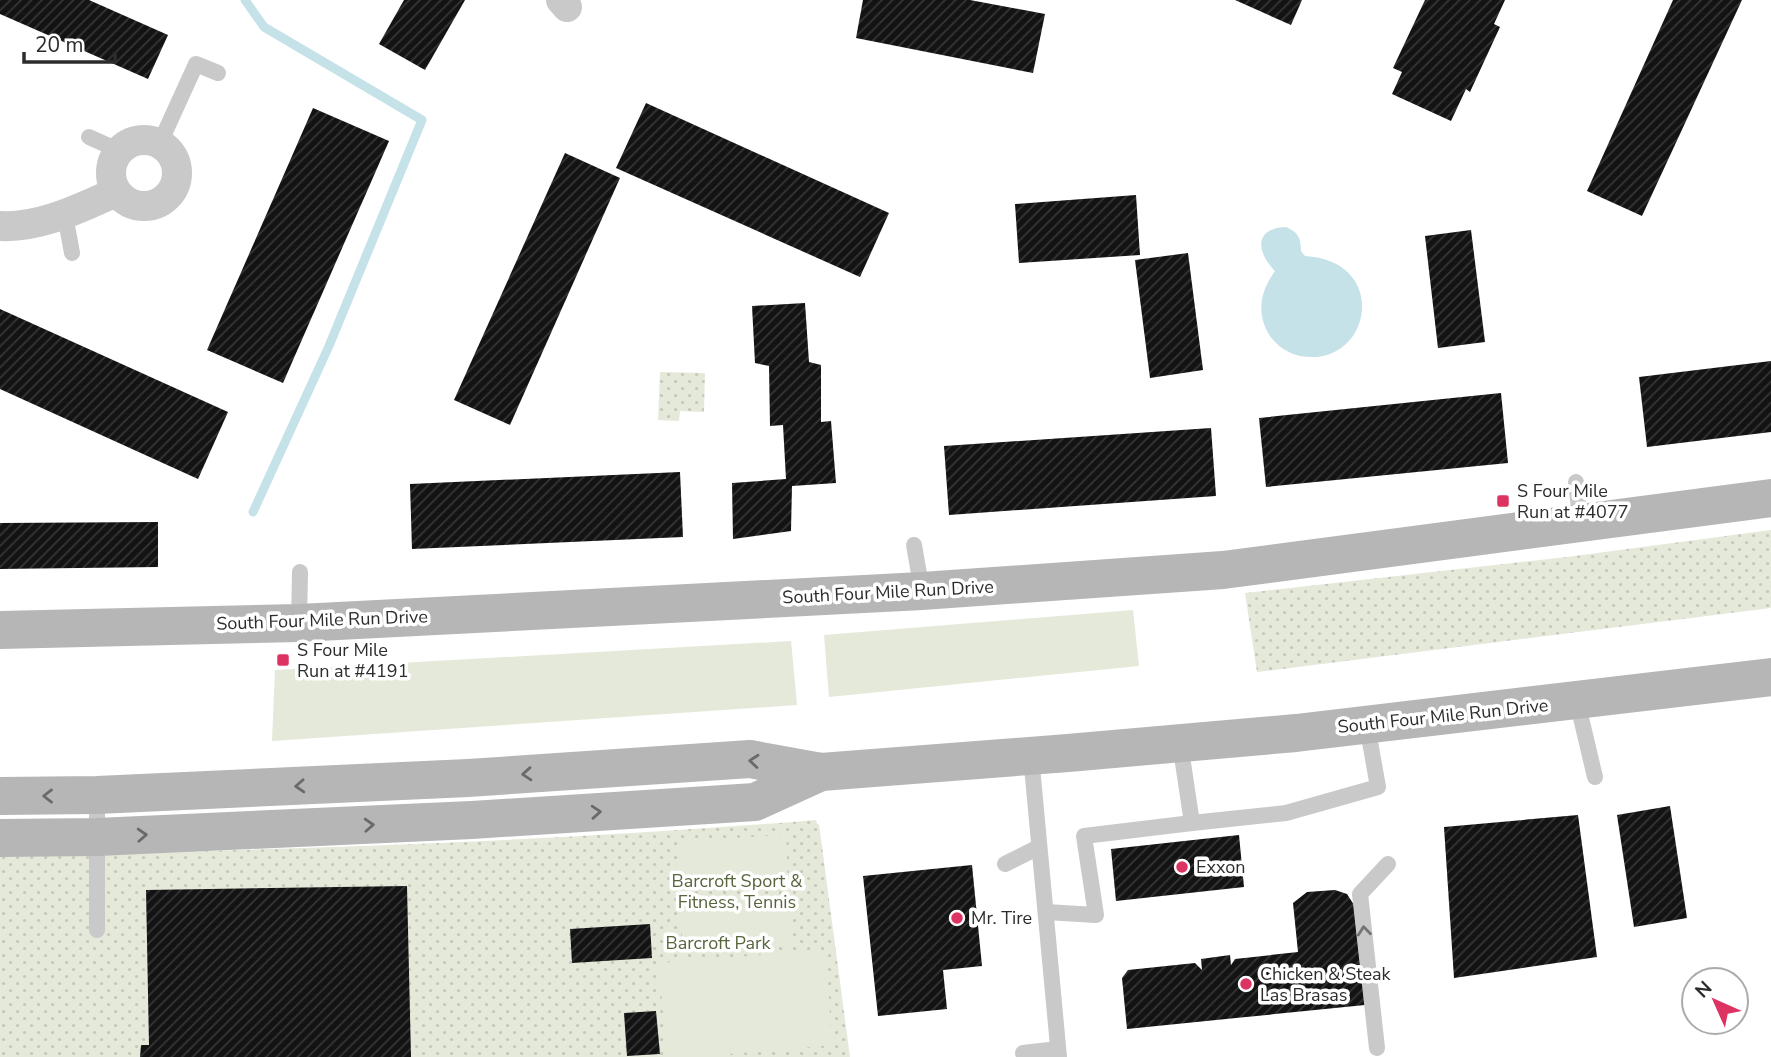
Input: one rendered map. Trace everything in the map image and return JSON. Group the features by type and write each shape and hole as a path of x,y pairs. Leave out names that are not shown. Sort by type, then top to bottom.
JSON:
{"main road":[{"name":"South Four Mile Run Drive","path":"0,630 299,623 922,591 1223,570 1771,498"},
{"name":"South Four Mile Run Drive","path":"0,796 97,795 468,778 750,759 821,772 1367,725 1771,677"},
{"name":"South Four Mile Run Drive","path":"0,838 97,838 472,820 755,802 821,772"}],"street":[{"path":"143,139 160,143 173,156 178,172 174,188 162,202 146,206 129,203 116,192 111,176 114,158 120,151 126,145 143,139"},
{"path":"0,226 10,227 65,215 116,192"}],"lane":[{"path":"160,143 196,64 218,73"},
{"path":"89,137 120,151"},
{"path":"65,215 72,253"},
{"path":"1576,482 1581,525"},
{"path":"914,545 922,591"},
{"path":"299,623 300,572"},
{"path":"1577,701 1595,776"},
{"path":"1046,912 1096,915 1084,836 1286,813 1378,787 1367,725"},
{"path":"1180,743 1192,823"},
{"path":"1023,1052 1059,1053 1031,756"},
{"path":"97,795 97,930"},
{"path":"1005,863 1040,847"},
{"path":"1377,1048 1360,894 1388,864"}],"green space":[{"path":"660,372 705,373 704,412 680,411 679,421 658,420"},
{"path":"1771,530 1771,608 1257,672 1245,593 1567,557"},
{"path":"1133,610 1139,666 829,697 824,635"},
{"path":"791,641 797,705 272,741 275,670"},
{"name":"Barcroft Park","path":"816,820 819,824 850,1057 0,1057 0,855 408,844"},
{"path":"786,835 788,886 680,892 677,841"},
{"path":"789,896 792,946 683,953 680,902"},
{"path":"826,950 832,1045 668,1057 658,963"}],"water":[{"path":"1286,227 1298,236 1301,251 1305,256 1333,262 1351,276 1360,293 1362,313 1356,331 1343,347 1324,356 1300,356 1285,350 1273,340 1264,323 1262,300 1275,271 1264,256 1261,242 1268,232"}],"building":[{"path":"0,0 89,0 168,35 148,79 0,14"},
{"path":"404,0 465,0 425,70 379,44"},
{"path":"863,0 970,0 1045,14 1033,73 856,38"},
{"path":"1235,0 1302,0 1291,25"},
{"path":"1425,0 1505,0 1494,24 1500,27 1470,92 1466,89 1451,121 1392,94 1402,72 1393,68"},
{"path":"1673,0 1742,0 1642,216 1587,191"},
{"path":"646,103 889,213 860,277 616,168"},
{"path":"313,108 389,141 283,383 207,350"},
{"path":"565,153 620,178 510,425 454,400"},
{"path":"1136,195 1140,255 1019,263 1015,204"},
{"path":"1471,230 1485,342 1438,348 1425,236"},
{"path":"1188,253 1203,370 1150,378 1135,260"},
{"path":"805,303 809,362 821,365 821,422 831,421 836,483 792,486 791,531 733,539 732,483 786,479 783,425 770,426 769,366 755,363 752,306"},
{"path":"0,309 228,412 198,479 0,389"},
{"path":"1771,361 1771,432 1647,447 1639,377"},
{"path":"1501,393 1508,463 1266,487 1259,418"},
{"path":"1211,428 1216,496 949,515 944,446"},
{"path":"680,472 683,537 412,549 410,484"},
{"path":"158,522 158,567 0,569 0,523"},
{"path":"1670,806 1687,918 1634,927 1617,815"},
{"path":"1578,815 1597,957 1454,978 1444,827"},
{"path":"1239,835 1244,887 1116,901 1111,849"},
{"path":"972,865 982,966 943,970 947,1009 878,1016 863,876"},
{"path":"407,886 411,1057 140,1057 141,1045 149,1045 146,890"},
{"path":"1335,890 1347,894 1354,905 1365,1005 1127,1029 1122,978 1128,970 1195,963 1202,970 1201,959 1230,955 1231,965 1235,959 1298,952 1293,903 1307,892"},
{"path":"650,924 652,958 572,963 570,929"},
{"path":"656,1011 660,1054 627,1056 624,1013"}],"waterway":[{"path":"245,0 264,27 422,120 329,346 253,512"}],"place":[{"name":"S Four Mile Run at #4077","path":"1503,501"},
{"name":"S Four Mile Run at #4191","path":"283,660"},
{"name":"Exxon","path":"1182,867"},
{"name":"Mr. Tire","path":"957,918"},
{"name":"Chicken & Steak Las Brasas","path":"1246,984"}],"park label":[{"name":"Barcroft Sport & Fitness, Tennis","path":"737,891"}]}
